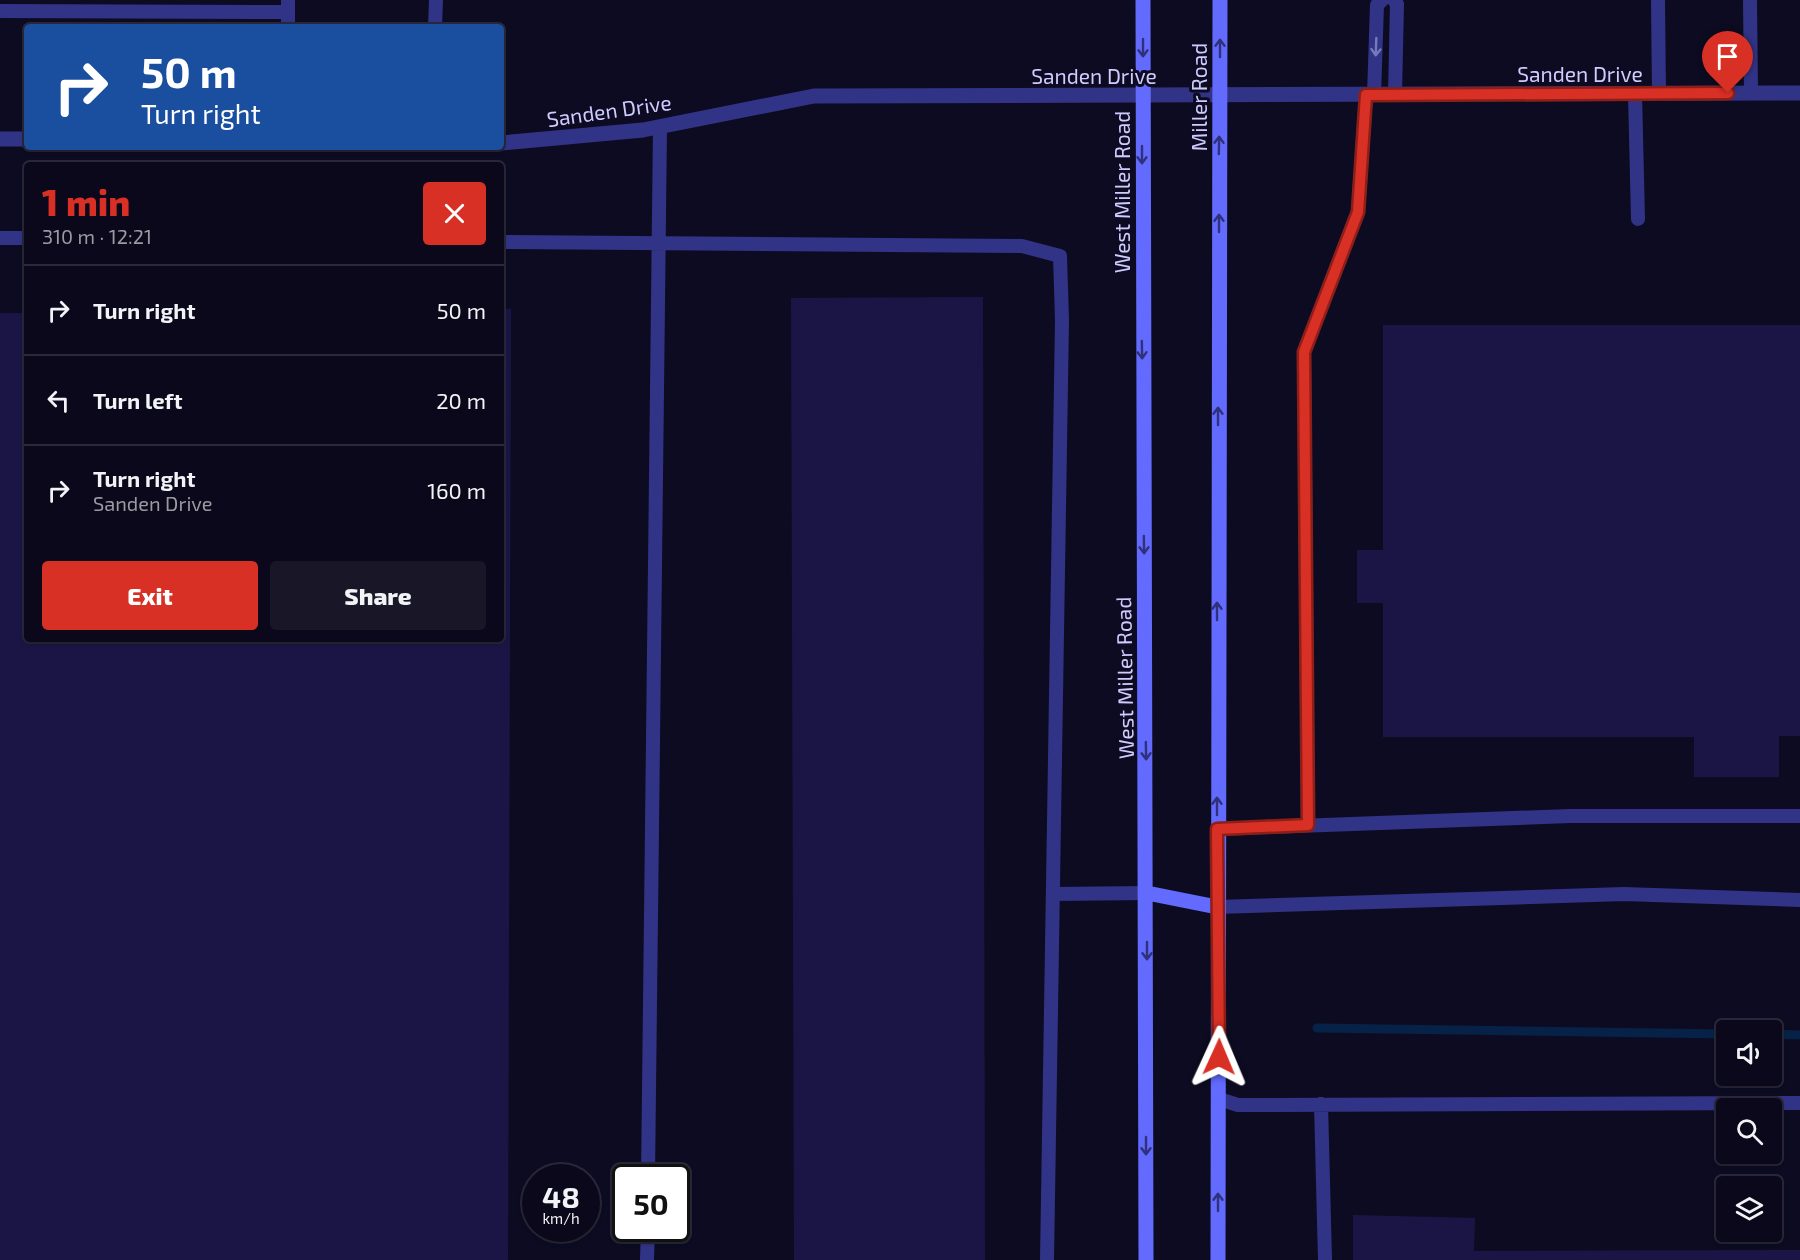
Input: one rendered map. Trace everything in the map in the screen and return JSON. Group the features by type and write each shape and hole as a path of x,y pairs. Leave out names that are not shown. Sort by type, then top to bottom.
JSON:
{"main road":[{"path":"1143,0 1143,96"},
{"name":"Miller Road","path":"1217,829 1220,0"},
{"name":"West Miller Road","path":"1143,96 1147,893 1146,1260"},
{"path":"1217,829 1218,1260"},
{"path":"1147,893 1217,906"}],"street":[{"name":"Sanden Drive","path":"504,143 523,143 660,127 814,96 1800,93"},
{"path":"0,139 24,139"}],"lane":[{"path":"435,24 436,0"},
{"path":"1308,825 1304,352 1358,212 1377,5 1382,0"},
{"path":"1394,0 1397,4 1395,95"},
{"path":"1658,0 1659,94"},
{"path":"1750,0 1751,93"},
{"path":"0,11 133,6 288,6 288,24"},
{"path":"1635,94 1638,219"},
{"path":"648,1164 660,127"},
{"path":"0,238 24,238"},
{"path":"504,242 1022,246 1060,256 1062,320 1047,1260"},
{"path":"1217,829 1570,816 1800,816"},
{"path":"1053,894 1147,893"},
{"path":"1217,906 1624,894 1800,900"},
{"path":"1219,1099 1238,1105 1800,1103"},
{"path":"1321,1104 1325,1260"},
{"path":"647,1260 648,1242"}],"building":[{"path":"983,297 985,1260 794,1260 791,298"},
{"path":"504,309 511,309 508,1260 0,1260 0,313 24,313 24,642 504,642"},
{"path":"1383,325 1800,325 1800,736 1779,736 1779,777 1694,777 1694,737 1383,737 1383,603 1357,603 1357,550 1383,550"},
{"path":"1353,1215 1475,1218 1474,1251 1800,1250 1800,1260 1353,1260"}],"waterway":[{"path":"1317,1028 1716,1034"},
{"path":"1782,1034 1800,1035"}],"route":[{"path":"1219,1057 1217,829 1308,825 1304,352 1358,212 1366,95 1728,93"}]}
